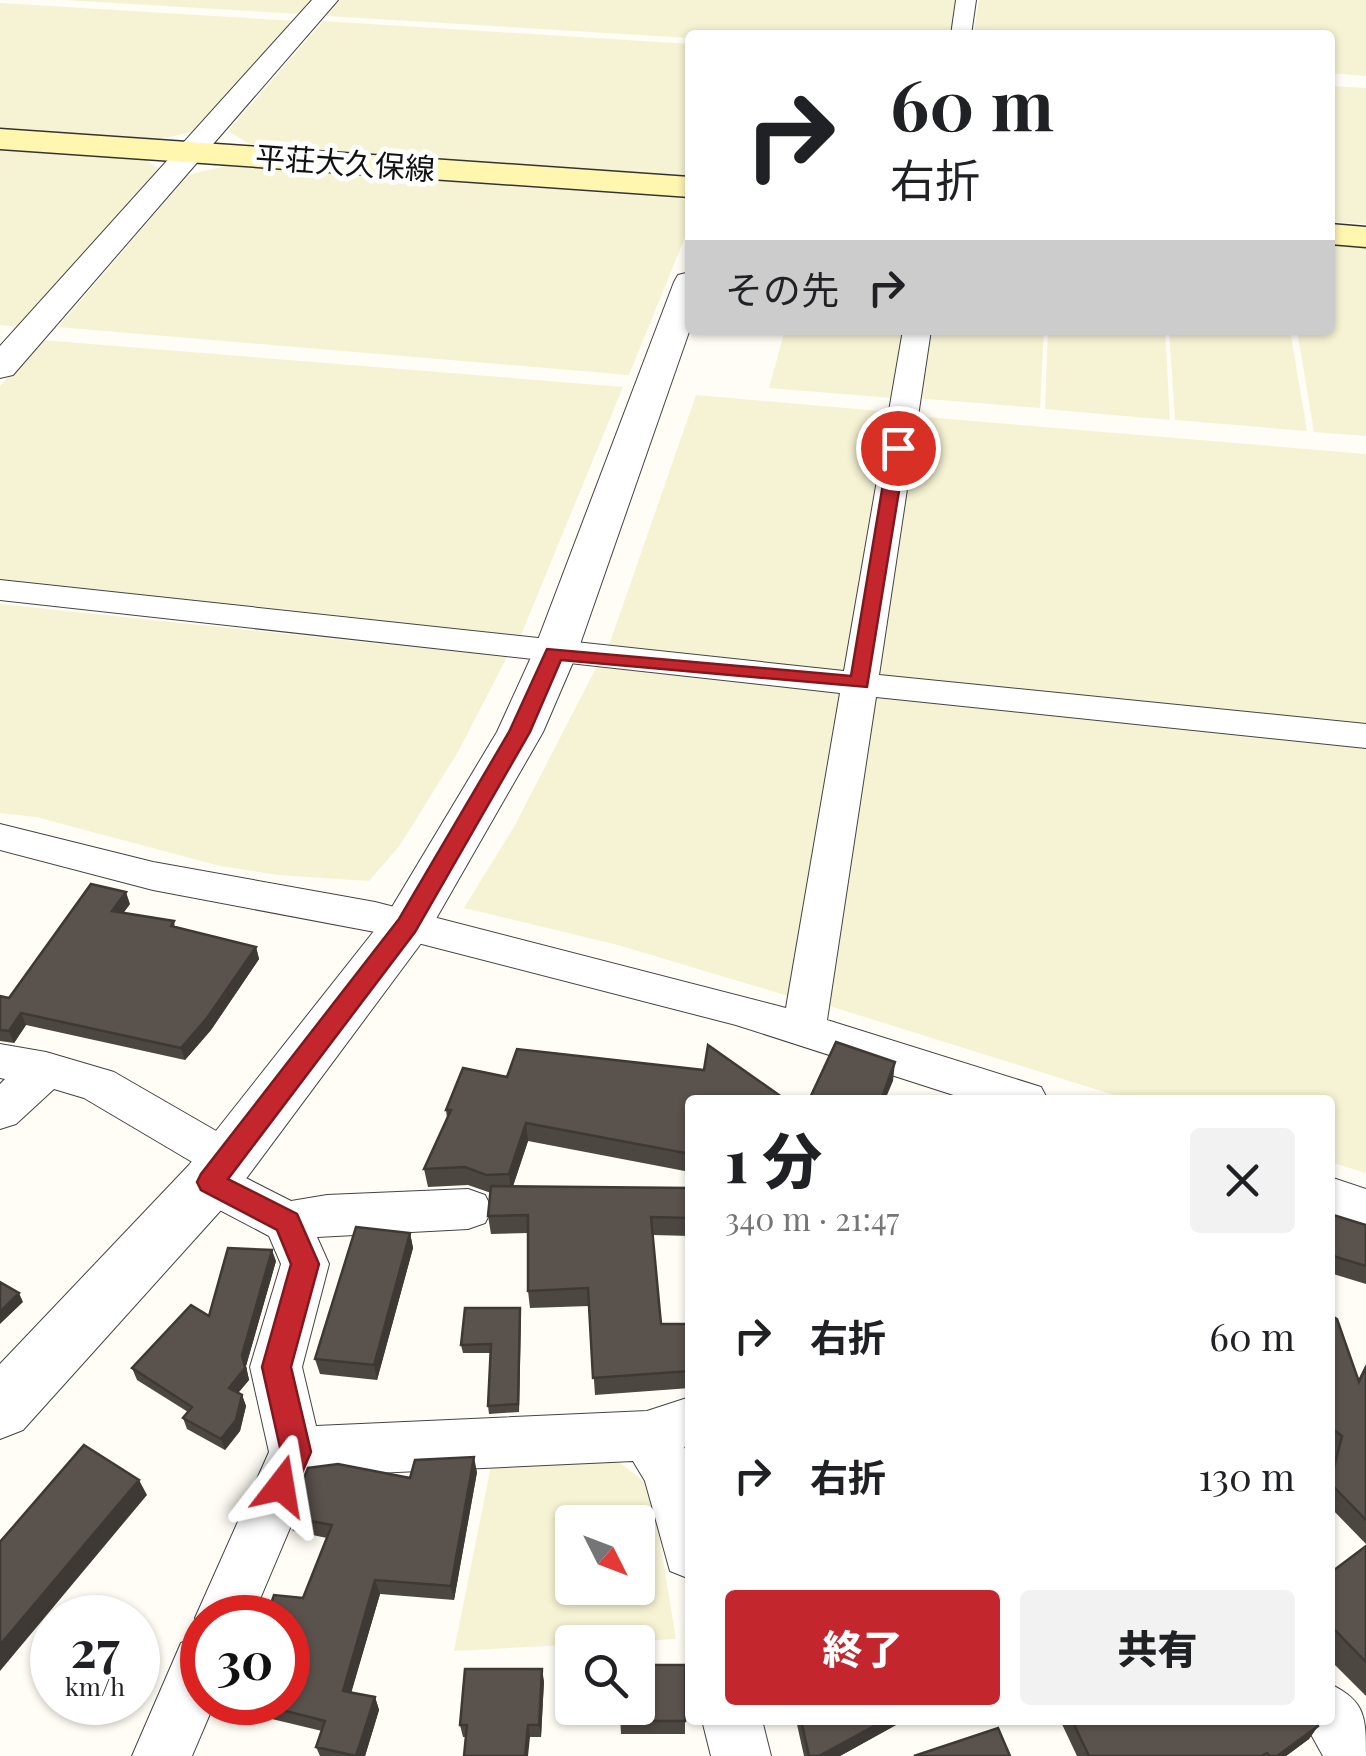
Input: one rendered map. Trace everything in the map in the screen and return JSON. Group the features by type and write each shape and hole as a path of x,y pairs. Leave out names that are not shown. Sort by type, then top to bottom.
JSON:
{"main road":[{"name":"平荘大久保線","path":"0,139 685,188"},
{"path":"1335,234 1366,237"}],"street":[{"path":"0,367 326,0"},
{"path":"962,30 966,0"},
{"path":"0,1409 219,1171 407,926 520,732 554,653 685,296"},
{"path":"804,1030 916,335"},
{"path":"0,590 554,653 1366,736"},
{"path":"0,837 153,876 407,926 804,1030 1009,1095"},
{"path":"0,1062 46,1069 98,1084 287,1222 305,1264 276,1367 296,1452 233,1595"},
{"path":"0,1111 46,1069"},
{"path":"1335,1199 1366,1208"},
{"path":"287,1222 327,1215 468,1209"},
{"path":"296,1452 669,1429 670,1473 685,1532"},
{"path":"162,1756 180,1715"},
{"path":"1335,1721 1359,1756 1366,1752"},
{"path":"733,1725 742,1756"}],"shaded area":[{"path":"63,0 314,0 301,14"},
{"path":"340,0 960,0 955,30 685,30 685,38 326,16"},
{"path":"979,0 1366,0 1366,76 1335,73 1335,30 974,30"},
{"path":"0,3 297,21 199,130 157,140 0,130"},
{"path":"323,21 685,44 685,178 257,148 228,131"},
{"path":"1335,86 1366,88 1366,224 1335,222"},
{"path":"0,147 142,157 163,172 23,327 0,325"},
{"path":"225,166 685,199 685,237 629,375 58,327 188,175"},
{"path":"1335,244 1366,247 1366,436 1314,432 1298,335 1335,335"},
{"path":"784,335 903,335 892,398 769,388"},
{"path":"924,335 1044,335 1040,408 915,398"},
{"path":"1048,335 1165,335 1170,420 1045,409"},
{"path":"1169,335 1291,335 1307,431 1175,420"},
{"path":"41,340 623,387 521,635 0,584 0,386"},
{"path":"696,395 891,412 847,672 608,648"},
{"path":"913,416 1366,454 1366,728 874,678"},
{"path":"0,604 507,657 458,752 400,845 369,881 278,875 220,866 36,817 0,813"},
{"path":"598,664 844,692 795,998 618,945 464,908 515,825"},
{"path":"870,693 1366,744 1366,1173 1335,1164 1335,1095 1114,1095 820,1003"},
{"path":"605,1451 651,1487 654,1505 555,1505 555,1605 655,1605 655,1511 676,1639 655,1640 655,1625 555,1625 555,1646 454,1651 493,1456"}],"building":[{"path":"91,884 126,892 112,911 174,921 171,926 256,947 181,1048 21,1013 9,1031 0,1030 0,996 9,998"},
{"path":"836,1042 895,1062 883,1095 811,1095"},
{"path":"708,1045 779,1095 685,1095 685,1153 526,1123 509,1174 486,1175 465,1167 424,1169 451,1110 446,1110 463,1068 507,1077 517,1049 704,1070"},
{"path":"491,1186 685,1188 685,1218 651,1217 661,1324 685,1324 685,1371 593,1378 588,1288 528,1291 528,1215 488,1216"},
{"path":"1335,1216 1366,1225 1366,1266 1335,1257"},
{"path":"356,1227 410,1233 374,1365 315,1359"},
{"path":"228,1248 272,1250 242,1355 245,1368 229,1388 242,1395 236,1420 221,1439 183,1418 192,1407 132,1368 191,1305 209,1316"},
{"path":"0,1282 19,1293 0,1312"},
{"path":"465,1308 520,1308 518,1404 488,1406 491,1344 461,1345"},
{"path":"1335,1318 1359,1382 1366,1367 1366,1520 1335,1488 1335,1463 1342,1436 1335,1431"},
{"path":"84,1445 139,1480 42,1595 30,1595 30,1609 0,1645 0,1542"},
{"path":"474,1457 451,1586 375,1580 343,1691 375,1697 356,1756 316,1747 325,1721 310,1717 310,1595 304,1595 332,1525 288,1517 308,1468 338,1464 410,1478 415,1460"},
{"path":"1366,1546 1366,1662 1335,1630 1335,1569"},
{"path":"655,1665 685,1665 685,1721 655,1721"},
{"path":"465,1669 542,1669 539,1725 528,1725 525,1756 464,1756 467,1725 460,1725"},
{"path":"802,1725 876,1725 819,1756 809,1756"},
{"path":"1074,1725 1318,1726 1277,1756 1089,1756"},
{"path":"998,1728 1010,1756 914,1756"}],"route":[{"path":"281,1486 296,1452 276,1367 305,1264 287,1222 210,1182 407,926 520,732 554,653 860,683 898,448"}]}
